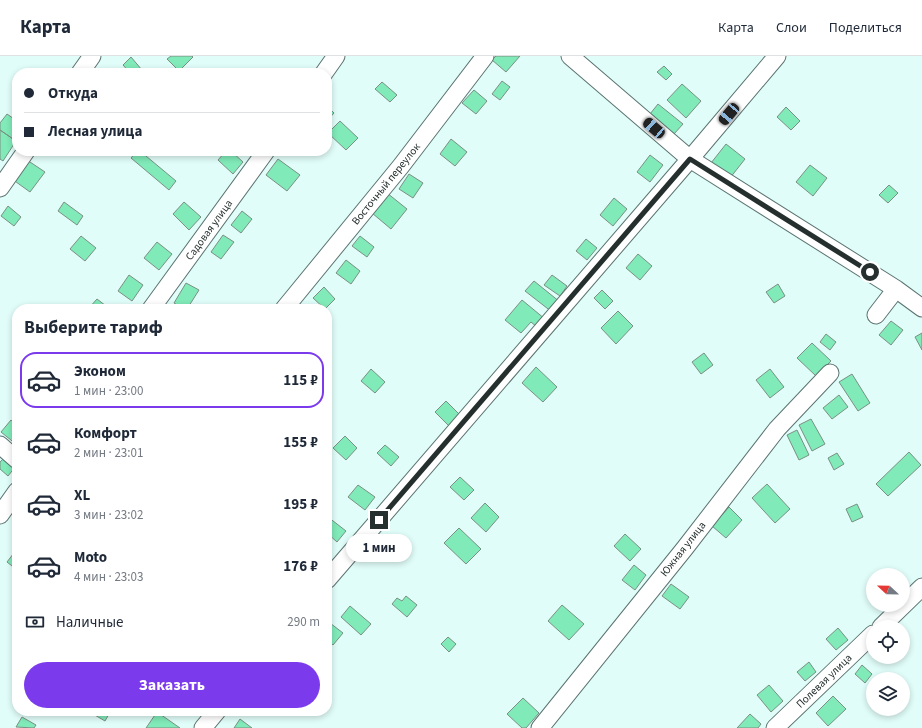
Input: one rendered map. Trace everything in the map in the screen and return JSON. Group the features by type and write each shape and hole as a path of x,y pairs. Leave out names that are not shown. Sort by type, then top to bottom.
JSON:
{"street":[{"path":"84,68 92,56"},
{"path":"328,68 336,56"},
{"name":"Восточный переулок","path":"288,304 401,166 485,56"},
{"path":"570,56 690,159 896,289 922,308"},
{"path":"332,574 777,56"},
{"path":"0,188 22,156"},
{"name":"Садовая улица","path":"155,304 262,156"},
{"path":"876,314 896,289"},
{"name":"Южная улица","path":"540,728 685,548 777,429 830,373"},
{"path":"0,444 12,455"},
{"path":"0,515 12,499"},
{"path":"888,620 922,587"},
{"name":"Полевая улица","path":"775,728 866,641"},
{"path":"203,728 212,716"}],"building":[{"path":"171,56 193,57 182,68 176,68 167,59"},
{"path":"496,56 520,56 506,72 492,60"},
{"path":"131,57 140,68 126,68 123,65"},
{"path":"664,66 672,74 666,80 657,72"},
{"path":"502,81 510,87 500,100 492,94"},
{"path":"382,82 397,95 390,102 375,89"},
{"path":"682,84 701,101 686,118 667,100"},
{"path":"474,90 487,101 476,114 462,103"},
{"path":"658,104 683,124 674,134 650,114"},
{"path":"786,107 800,121 791,130 777,117"},
{"path":"7,114 12,118 12,138 0,130 0,123"},
{"path":"340,121 358,138 346,150 332,137 332,129"},
{"path":"0,130 12,138 12,147 3,161 0,159"},
{"path":"451,139 467,152 455,166 440,154"},
{"path":"726,144 745,159 730,178 711,163"},
{"path":"650,155 663,165 650,182 637,172"},
{"path":"133,156 146,156 176,181 169,190 131,158"},
{"path":"222,156 236,156 243,162 233,174 218,160"},
{"path":"278,159 300,175 287,191 266,175"},
{"path":"27,160 45,172 30,192 12,179"},
{"path":"810,165 827,178 813,196 796,182"},
{"path":"409,174 423,183 413,198 399,189"},
{"path":"889,185 898,193 888,203 879,195"},
{"path":"387,193 407,209 391,229 372,213"},
{"path":"614,198 627,209 613,226 600,215"},
{"path":"64,202 83,216 77,225 58,211"},
{"path":"184,202 201,217 189,230 173,214"},
{"path":"8,206 21,217 14,226 1,216"},
{"path":"242,211 252,219 241,233 231,225"},
{"path":"223,235 234,242 221,259 211,252"},
{"path":"81,236 96,248 85,261 70,249"},
{"path":"360,236 374,247 367,257 352,246"},
{"path":"586,239 597,248 587,260 576,251"},
{"path":"157,242 172,254 159,270 144,258"},
{"path":"638,254 652,266 640,280 626,268"},
{"path":"346,260 360,271 351,284 336,273"},
{"path":"129,275 143,285 132,301 118,291"},
{"path":"552,275 567,286 560,296 544,285"},
{"path":"534,281 560,302 552,312 525,291"},
{"path":"186,283 199,290 190,304 174,303"},
{"path":"778,284 785,296 774,303 766,292"},
{"path":"324,287 335,299 330,304 320,304 313,298"},
{"path":"602,290 613,301 605,309 594,298"},
{"path":"97,299 104,304 92,304"},
{"path":"522,300 545,319 537,327 531,322 521,333 505,320"},
{"path":"618,311 633,326 616,344 601,328"},
{"path":"891,321 903,330 891,345 879,335"},
{"path":"922,333 922,350 915,337"},
{"path":"826,334 836,342 830,350 820,342"},
{"path":"812,343 831,361 816,376 797,358"},
{"path":"704,353 713,365 701,374 692,362"},
{"path":"536,367 557,387 543,402 522,383"},
{"path":"371,369 385,382 375,393 361,381"},
{"path":"770,369 784,387 770,398 756,380"},
{"path":"852,374 870,403 858,411 839,382"},
{"path":"839,395 848,407 832,419 823,408"},
{"path":"446,401 460,415 449,426 435,412"},
{"path":"811,419 825,444 812,451 799,425"},
{"path":"11,420 12,421 12,441 1,432"},
{"path":"797,430 809,455 799,460 787,435"},
{"path":"345,436 357,448 346,460 333,448"},
{"path":"385,445 399,457 391,466 377,453"},
{"path":"909,452 921,465 888,496 876,484"},
{"path":"837,453 844,464 834,470 828,458"},
{"path":"5,457 12,463 12,471 8,476 0,469 0,462"},
{"path":"460,477 474,490 464,500 450,487"},
{"path":"767,484 790,509 775,523 752,498"},
{"path":"358,485 375,497 365,510 348,497"},
{"path":"485,503 499,517 486,532 471,518"},
{"path":"857,504 863,517 852,522 846,509"},
{"path":"729,507 742,520 726,538 712,526"},
{"path":"332,520 346,531 337,542 332,538"},
{"path":"459,528 481,549 466,564 444,543"},
{"path":"625,534 641,549 630,561 614,546"},
{"path":"12,556 12,566 7,562"},
{"path":"634,565 646,575 635,590 622,580"},
{"path":"671,584 689,597 680,609 662,596"},
{"path":"406,596 417,605 407,617 392,604 397,598 402,601"},
{"path":"562,605 584,624 569,640 548,621"},
{"path":"350,606 371,624 361,635 341,617"},
{"path":"332,625 343,633 333,645 332,644"},
{"path":"838,628 848,640 836,650 826,639"},
{"path":"448,637 456,644 449,652 441,644"},
{"path":"809,662 816,672 805,681 797,672"},
{"path":"862,665 870,672 866,672 865,683 855,674"},
{"path":"769,685 783,701 771,712 757,695"},
{"path":"833,696 846,709 828,726 816,713"},
{"path":"523,698 539,713 526,728 522,728 507,714"},
{"path":"750,714 761,724 758,728 737,728"},
{"path":"96,716 108,716 105,721"},
{"path":"154,716 163,716 180,728 146,728"},
{"path":"22,717 36,725 34,728 16,727"},
{"path":"240,719 252,728 234,728"}],"route":[{"path":"379,520 690,159 870,272"}]}
